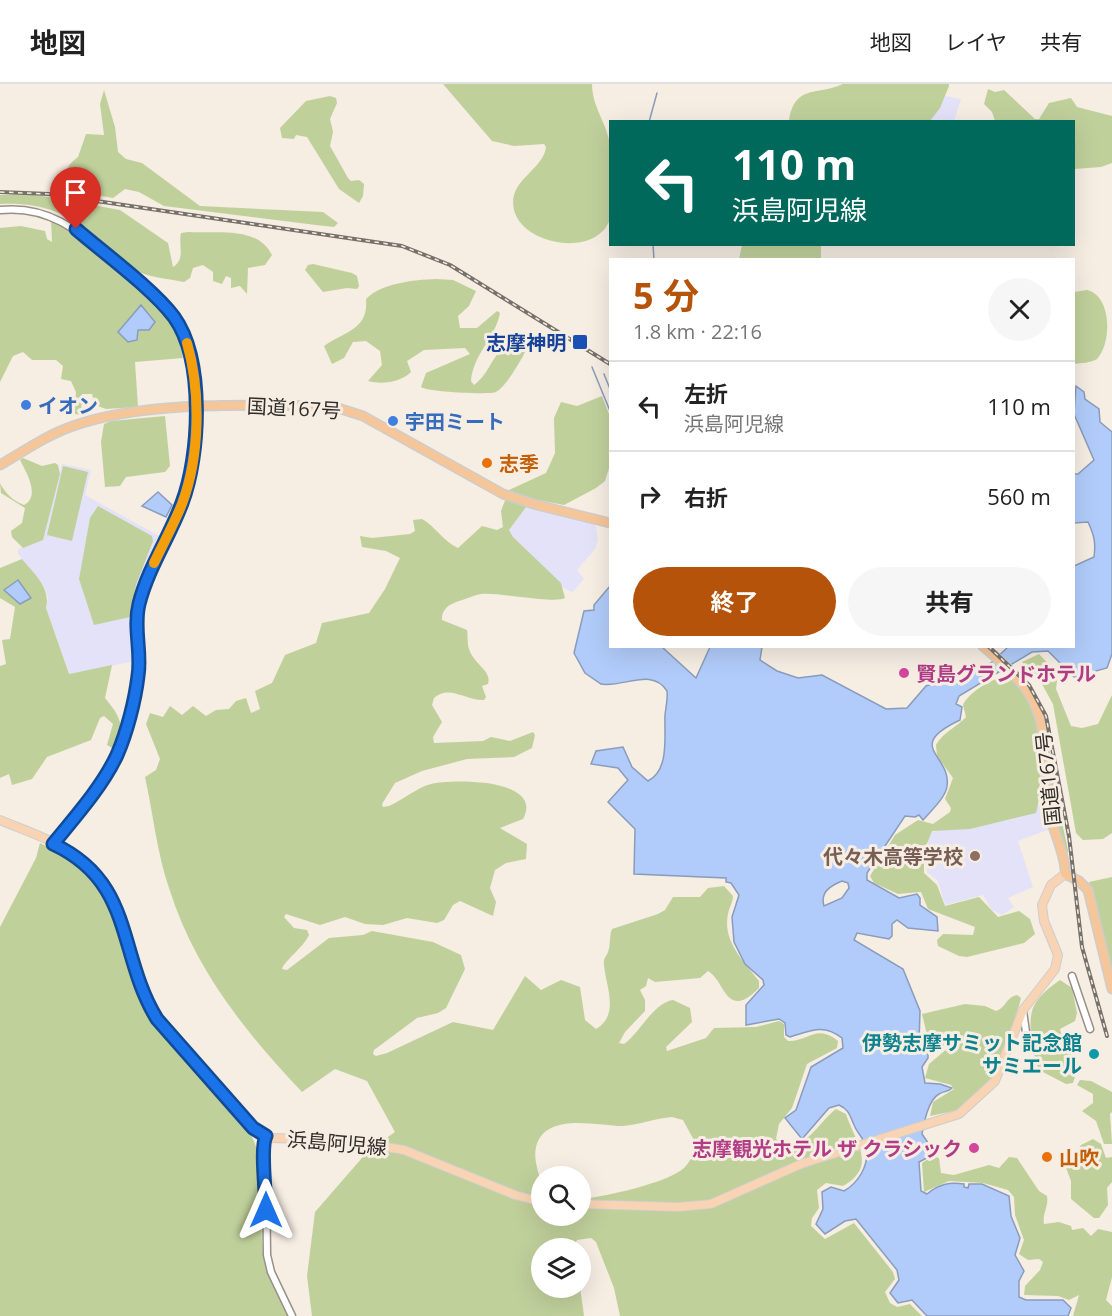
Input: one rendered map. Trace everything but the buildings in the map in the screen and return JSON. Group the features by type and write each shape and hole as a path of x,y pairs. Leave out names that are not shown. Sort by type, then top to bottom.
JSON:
{"highway":[{"name":"国道167号","path":"0,465 75,425 114,416 195,407 321,406 351,411 504,494 537,505 609,523"},
{"name":"国道167号","path":"985,648 1013,672 1032,696 1039,711 1045,744 1047,802 1065,874"},
{"path":"1065,874 1079,881 1088,890 1112,989"}],"main road":[{"name":"浜島阿児線","path":"0,820 53,844 86,863 106,888 147,1001 157,1019 253,1128 266,1136 357,1142 404,1150 515,1195 531,1199"},
{"path":"591,1204 678,1207 711,1204 801,1164 958,1114 995,1081 1023,1010 1057,963 1057,948 1044,921 1042,905 1051,885 1065,874"}],"street":[{"path":"0,210 35,211 70,225 163,306 174,318 186,341 191,357 195,407 194,447 188,486 175,520 149,573 139,603 136,632 139,674 121,744 111,765 53,844"},
{"path":"1072,976 1090,1029"},
{"path":"1012,1039 1027,1043 1023,1010"},
{"path":"266,1136 262,1146 266,1172 267,1255 271,1272 292,1316"}],"shaded area":[{"path":"914,90 961,99 954,120 883,120"},
{"path":"62,464 91,470 85,495 161,537 137,596 133,631 135,661 69,674 46,608 48,598 45,588 18,554 18,549 43,540"},
{"path":"527,505 591,521 596,527 598,540 595,549 577,570 584,579 573,592 565,589 513,537 509,530"},
{"name":"代々木高等学校","path":"1043,803 1050,829 1018,841 1033,887 1008,898 1014,907 1002,915 992,910 983,895 945,905 938,881 927,872 928,833"}],"green space":[{"path":"443,84 592,84 594,100 609,141 609,221 603,231 591,239 576,243 560,243 531,232 520,222 514,210 513,200 520,183 539,163 546,147 544,144 514,146 492,141"},
{"path":"843,84 949,84 940,108 931,120 789,120 796,101 802,96"},
{"path":"988,89 995,92 1004,90 1035,119 1039,119 1049,103 1071,98 1077,107 1112,116 1112,163 1101,167 1075,169 1075,120 995,120 992,112 984,104"},
{"path":"104,90 115,127 118,152 126,159 142,163 200,206 323,212 338,223 334,227 164,206 139,192 125,189 113,198 66,190 64,187 65,174 71,163 78,157 86,134 104,135 100,104"},
{"path":"330,96 336,98 337,103 330,119 333,132 330,146 348,178 351,181 359,180 364,184 363,196 359,203 339,189 307,137 296,135 294,139 282,138 280,128 306,101"},
{"path":"32,194 120,210 168,243 173,267 180,256 181,233 188,232 223,232 246,235 265,245 272,255 265,265 248,268 247,294 240,286 231,288 231,278 226,276 222,284 213,281 213,272 203,265 193,268 190,278 184,282 150,276 126,265 86,228 64,215 40,207 0,204 0,195"},
{"path":"51,220 75,234 160,308 178,335 183,358 135,362 138,407 106,409 95,405 92,394 82,394 81,415 75,414 76,392 71,381 61,379 63,366 56,360 32,360 23,352 13,356 0,382 0,228 21,226 45,231 47,239 52,242"},
{"path":"742,246 821,246 821,258 739,258"},
{"path":"313,264 352,273 357,276 359,286 357,289 347,288 323,292 305,270 308,265"},
{"path":"436,279 453,280 476,291 469,306 458,316 460,328 477,328 497,311 500,313 494,331 473,371 471,381 474,385 505,346 513,341 525,352 500,389 491,393 471,393 421,387 426,373 470,354 465,348 424,350 407,361 411,372 402,378 385,383 368,381 382,365 380,351 366,341 353,342 344,358 332,364 324,346 359,324 366,309 366,299 380,289 389,286"},
{"path":"1087,290 1101,301 1105,310 1107,332 1102,352 1097,359 1075,364 1075,292"},
{"path":"602,396 609,414 609,468 605,481 564,505 532,499 509,530 513,537 561,583 565,598 550,600 481,594 446,608 442,620 467,630 471,655 489,679 488,684 482,686 486,697 484,700 446,693 434,698 432,705 442,722 433,737 434,743 483,741 491,737 510,741 533,732 535,735 532,748 514,757 467,759 422,771 395,783 382,804 383,807 389,806 425,786 442,782 475,782 509,789 521,796 526,806 523,819 500,828 527,844 526,859 506,863 495,870 490,888 496,902 493,916 460,901 453,905 444,920 437,923 407,918 383,925 365,924 345,917 320,925 286,914 284,917 294,928 307,930 309,935 282,969 287,970 329,938 363,935 372,931 433,942 461,955 465,969 446,1008 438,1013 417,1018 374,1050 373,1054 376,1056 453,1022 493,1030 525,976 541,990 561,980 580,987 585,1020 596,1029 608,1016 610,1008 604,960 609,949 612,929 658,914 665,910 673,897 700,897 708,888 724,886 733,896 727,924 731,942 759,981 759,988 740,1001 728,996 708,971 700,978 655,982 648,978 646,986 640,990 645,1000 645,1011 625,1032 619,1043 624,1044 653,1012 666,1002 673,1000 690,1008 692,1022 666,1047 667,1051 706,1038 714,1028 756,1027 779,1021 784,1024 784,1037 788,1041 795,1041 818,1033 838,1041 837,1048 807,1064 792,1108 779,1124 776,1139 785,1144 794,1145 809,1137 836,1109 846,1114 861,1152 860,1170 843,1186 826,1183 817,1190 819,1208 812,1218 811,1226 825,1239 854,1223 893,1272 895,1279 885,1292 890,1303 897,1307 910,1304 922,1316 620,1316 614,1288 596,1242 591,1238 531,1238 531,1298 582,1298 584,1316 312,1316 307,1276 315,1212 368,1151 395,1132 367,1081 335,1069 302,1092 241,1022 207,972 180,917 161,861 145,777 156,770 160,759 146,724 150,713 163,717 170,706 182,715 193,706 206,716 216,710 229,709 236,701 246,698 251,713 260,709 255,691 272,683 285,655 316,643 322,623 369,613 385,589 400,558 386,551 362,547 360,536 372,538 410,534 415,531 413,520 422,519 458,548 482,526 497,530 503,527 501,511 509,490 546,473 555,453 554,418 561,402 577,406","holes":["672,1117 683,1120 696,1144 689,1163 676,1174 635,1188 591,1197 591,1226 531,1226 531,1166 537,1166 536,1147 541,1136 550,1129 574,1123 623,1126"]},
{"path":"165,416 170,466 165,472 126,477 120,486 105,487 101,442 104,424 111,421"},
{"path":"23,458 42,466 55,463 58,465 60,474 43,540 23,548 12,537 11,531 22,523 25,508 1,493 0,483 16,501 24,505 29,501 32,490 20,460"},
{"path":"63,466 88,472 72,541 47,535"},
{"path":"98,506 152,536 153,541 136,585 130,617 94,625 79,579 90,518"},
{"path":"22,559 44,587 46,608 69,674 112,665 105,698 115,711 121,728 114,749 107,745 113,724 104,716 100,718 91,740 47,757 32,779 12,785 9,774 0,778 0,666 6,664 2,640 10,639 15,607 0,598 0,568"},
{"path":"1039,654 1058,674 1056,689 1071,726 1082,728 1098,724 1112,695 1112,833 1103,839 1083,840 1076,833 1053,704 1043,686 1022,662"},
{"path":"1007,676 1031,704 1037,727 1040,790 1036,813 970,829 932,831 924,851 924,873 937,885 945,906 979,897 998,917 1019,911 1030,919 1035,934 1024,943 967,957 959,956 938,946 937,940 943,934 973,935 975,927 928,909 921,892 898,894 874,883 870,876 895,835 918,820 933,824 950,812 951,808 945,799 953,778 937,756 936,745 943,736 966,717 963,705 970,695 988,683"},
{"path":"1048,742 1054,786 1068,850 1066,862 1051,805"},
{"path":"40,843 78,862 107,894 141,996 155,1021 247,1127 260,1159 262,1174 264,1261 289,1316 0,1316 0,927 36,858"},
{"path":"1112,877 1112,968 1089,882"},
{"path":"1060,980 1072,988 1077,1013 1075,1021 1060,1029 1064,1045 1079,1065 1073,1083 1066,1084 1039,1070 1031,1031 1031,1015 1035,1004"},
{"path":"1017,995 1021,998 1019,1006 993,1080 959,1110 930,1116 933,1102 954,1089 951,1085 925,1078 929,1064 948,1048 928,1039 922,1014 965,1004 985,1006 996,1011 1002,1008 1010,998"},
{"path":"1080,1080 1091,1081 1112,1092 1112,1112 1110,1114 1112,1144 1104,1144 1096,1121 1082,1111 1093,1103 1093,1094 1077,1085"},
{"path":"1093,1139 1101,1144 1106,1158 1112,1157 1112,1182 1107,1188 1108,1205 1099,1218 1094,1218 1071,1199 1071,1181 1065,1165 1081,1145"},
{"path":"933,1156 939,1158 941,1173 954,1175 989,1165 999,1168 1009,1157 1017,1158 1039,1191 1047,1196 1044,1224 1059,1222 1071,1226 1072,1230 1083,1228 1091,1236 1098,1229 1112,1232 1112,1277 1106,1300 1112,1306 1112,1316 1073,1316 1079,1295 1069,1300 1058,1296 1024,1295 1025,1286 1040,1270 1043,1262 1039,1259 1028,1260 1019,1254 1024,1240 1015,1215 1014,1197 1008,1190 983,1183 949,1181 924,1192 922,1163"}],"water":[{"path":"141,305 155,322 149,330 138,330 137,340 128,342 118,332"},
{"path":"1076,386 1084,392 1085,399 1099,409 1100,422 1112,432 1112,654 1107,668 1074,677 1048,651 1032,652 959,696 956,704 962,707 960,720 943,729 935,737 932,745 947,775 944,795 923,820 919,815 905,816 867,873 867,880 899,898 917,894 920,898 920,905 937,917 938,931 908,928 897,920 892,924 892,936 889,939 857,933 854,940 903,969 920,1011 919,1043 928,1050 928,1058 922,1067 925,1083 952,1088 935,1097 927,1112 922,1134 933,1150 927,1158 919,1162 921,1191 927,1194 940,1186 949,1184 964,1184 964,1187 968,1188 969,1184 982,1184 1009,1196 1011,1216 1020,1238 1015,1255 1024,1271 1019,1281 1019,1297 1026,1300 1063,1300 1071,1308 1068,1316 927,1316 912,1300 898,1303 890,1293 899,1280 897,1270 856,1219 845,1221 825,1234 816,1224 823,1209 822,1192 831,1187 844,1191 862,1173 867,1154 865,1144 848,1112 839,1105 829,1108 802,1139 785,1118 796,1110 811,1067 843,1048 842,1038 835,1033 822,1030 790,1037 786,1035 785,1023 779,1019 746,1025 746,1005 764,985 763,980 745,964 734,942 732,917 739,895 731,883 726,882 726,878 634,874 635,829 608,802 628,780 618,768 591,764 596,751 623,747 632,767 648,781 655,776 663,761 667,691 661,684 645,679 601,684 585,673 574,653 584,611 594,610 594,605 609,587 609,648 663,648 696,678 710,648 762,648 760,660 777,671 798,678 822,675 886,709 907,708 926,686 991,663 1007,648 1075,648 1075,566 1094,557 1095,547 1088,522 1075,523 1075,474 1094,460 1075,416","holes":["842,881 848,883 849,888 842,898 824,906 823,897 827,890"]},
{"path":"158,492 172,505 166,517 142,506"},
{"path":"18,580 31,598 20,604 4,590"}],"waterway":[{"path":"650,120 657,93"},
{"path":"653,246 654,258"},
{"path":"592,367 609,409"},
{"path":"604,374 609,386"}],"railway":[{"path":"0,192 49,194 402,246 450,265 609,363"},
{"path":"990,648 1029,685 1046,716 1069,836 1082,947 1107,1036"}],"slow traffic":[{"path":"154,563 182,505 192,468 195,430 194,389 191,357 187,343"}],"place":[{"name":"志摩神明","path":"580,342"},
{"name":"イオン","path":"26,405"},
{"name":"宇田ミート","path":"393,421"},
{"name":"志季","path":"487,463"},
{"name":"賢島グランドホテル","path":"904,673"},
{"name":"代々木高等学校","path":"975,856"},
{"name":"伊勢志摩サミット記念館 サミエール","path":"1094,1054"},
{"name":"志摩観光ホテル ザ クラシック","path":"974,1148"},
{"name":"山吹","path":"1047,1157"}],"route":[{"path":"76,229 163,306 180,328 191,357 195,415 194,447 190,477 182,505 149,573 139,603 136,632 139,674 121,744 111,765 53,844 86,863 101,879 116,909 147,1001 161,1025 253,1128 266,1136 262,1146 266,1172 266,1210"}]}
